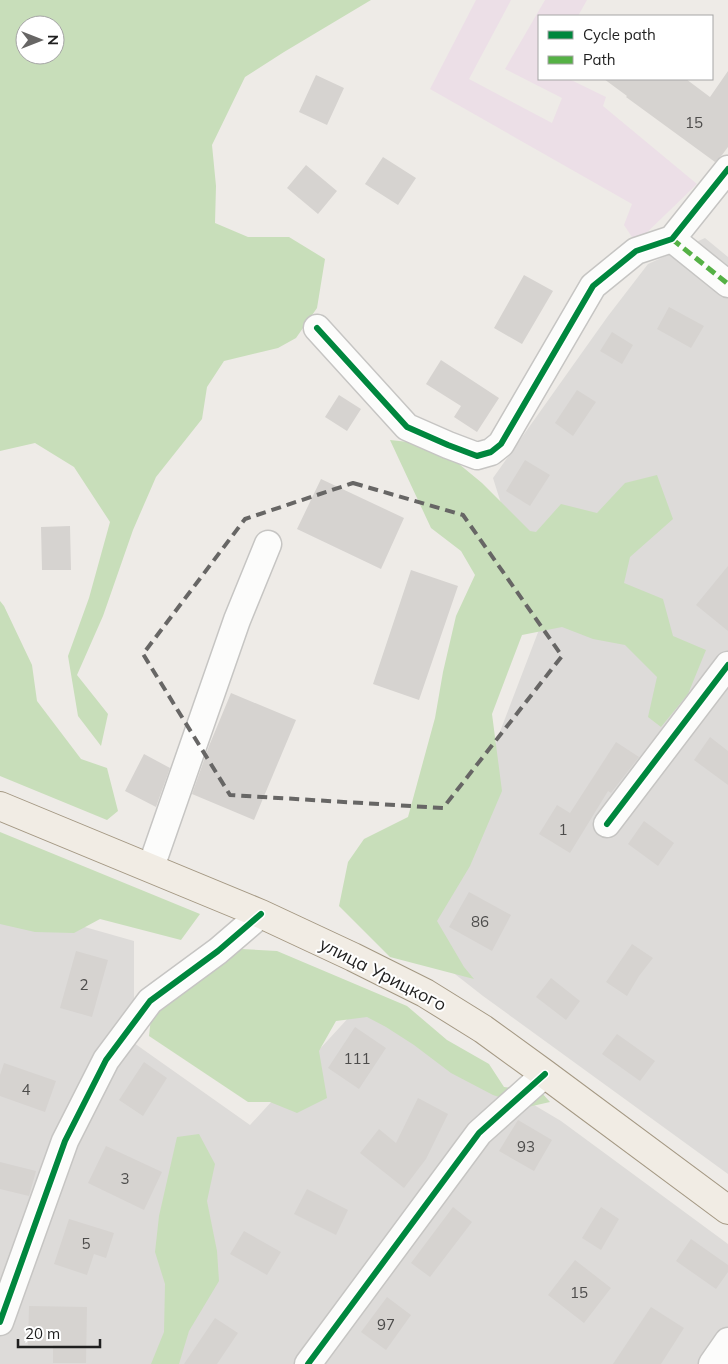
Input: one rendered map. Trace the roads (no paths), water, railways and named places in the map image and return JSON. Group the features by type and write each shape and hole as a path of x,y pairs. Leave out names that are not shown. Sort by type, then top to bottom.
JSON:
{"main road":[{"name":"улица Урицкого","path":"0,806 261,914 425,993 483,1029 728,1210"}],"street":[{"path":"317,328 408,427 477,456 491,452 501,444 593,286 636,251 672,239 728,169"},
{"path":"672,239 728,284"},
{"path":"151,867 237,620 268,544"},
{"path":"607,824 728,665"},
{"path":"0,1322 65,1141 106,1060 150,1001 218,951 261,914"},
{"path":"308,1364 479,1133 545,1074"},
{"path":"712,1364 728,1341"}]}
